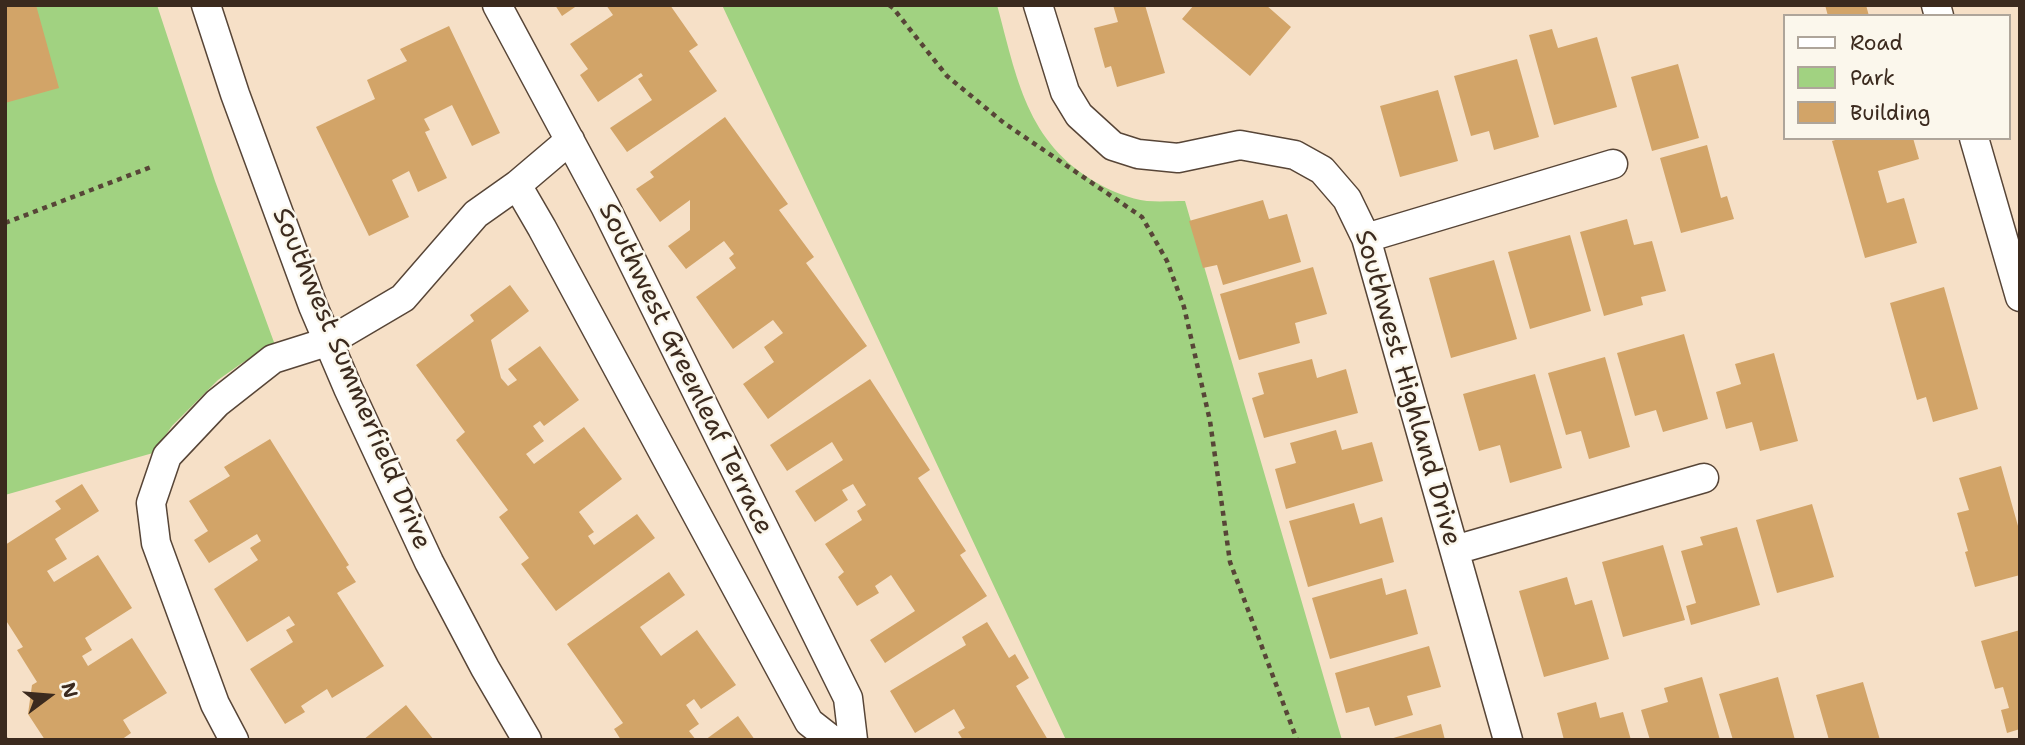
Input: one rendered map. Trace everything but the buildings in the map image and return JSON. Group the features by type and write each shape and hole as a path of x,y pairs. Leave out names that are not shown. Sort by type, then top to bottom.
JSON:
{"street":[{"name":"Southwest Summerfield Drive","path":"206,5 313,306 348,388 429,562 527,740"},
{"name":"Southwest Greenleaf Terrace","path":"497,5 605,206 848,698 853,740"},
{"name":"Southwest Highland Drive","path":"1038,5 1065,92 1079,114 1113,146 1138,154 1178,158 1240,145 1295,155 1322,170 1347,199 1366,237 1508,740"},
{"path":"234,740 215,704 156,543 151,503 167,456 217,403 273,359 330,341 403,298 476,214 517,185 570,140"},
{"path":"1975,140 2020,297"},
{"path":"1366,237 1613,164"},
{"name":"Southwest Greenleaf Terrace","path":"517,185 809,722 832,740"},
{"path":"1455,550 1704,478"}],"path":[{"path":"889,5 947,76 1004,122 1142,217 1167,261 1184,307 1210,421 1230,562 1297,740"},
{"path":"5,223 151,167"}],"green space":[{"path":"5,5 157,5 215,181 275,345 218,380 172,426 153,453 5,495"},
{"path":"722,5 997,5 1011,58 1028,106 1039,128 1054,148 1073,167 1114,192 1147,201 1185,201 1342,740 1066,740"}]}
